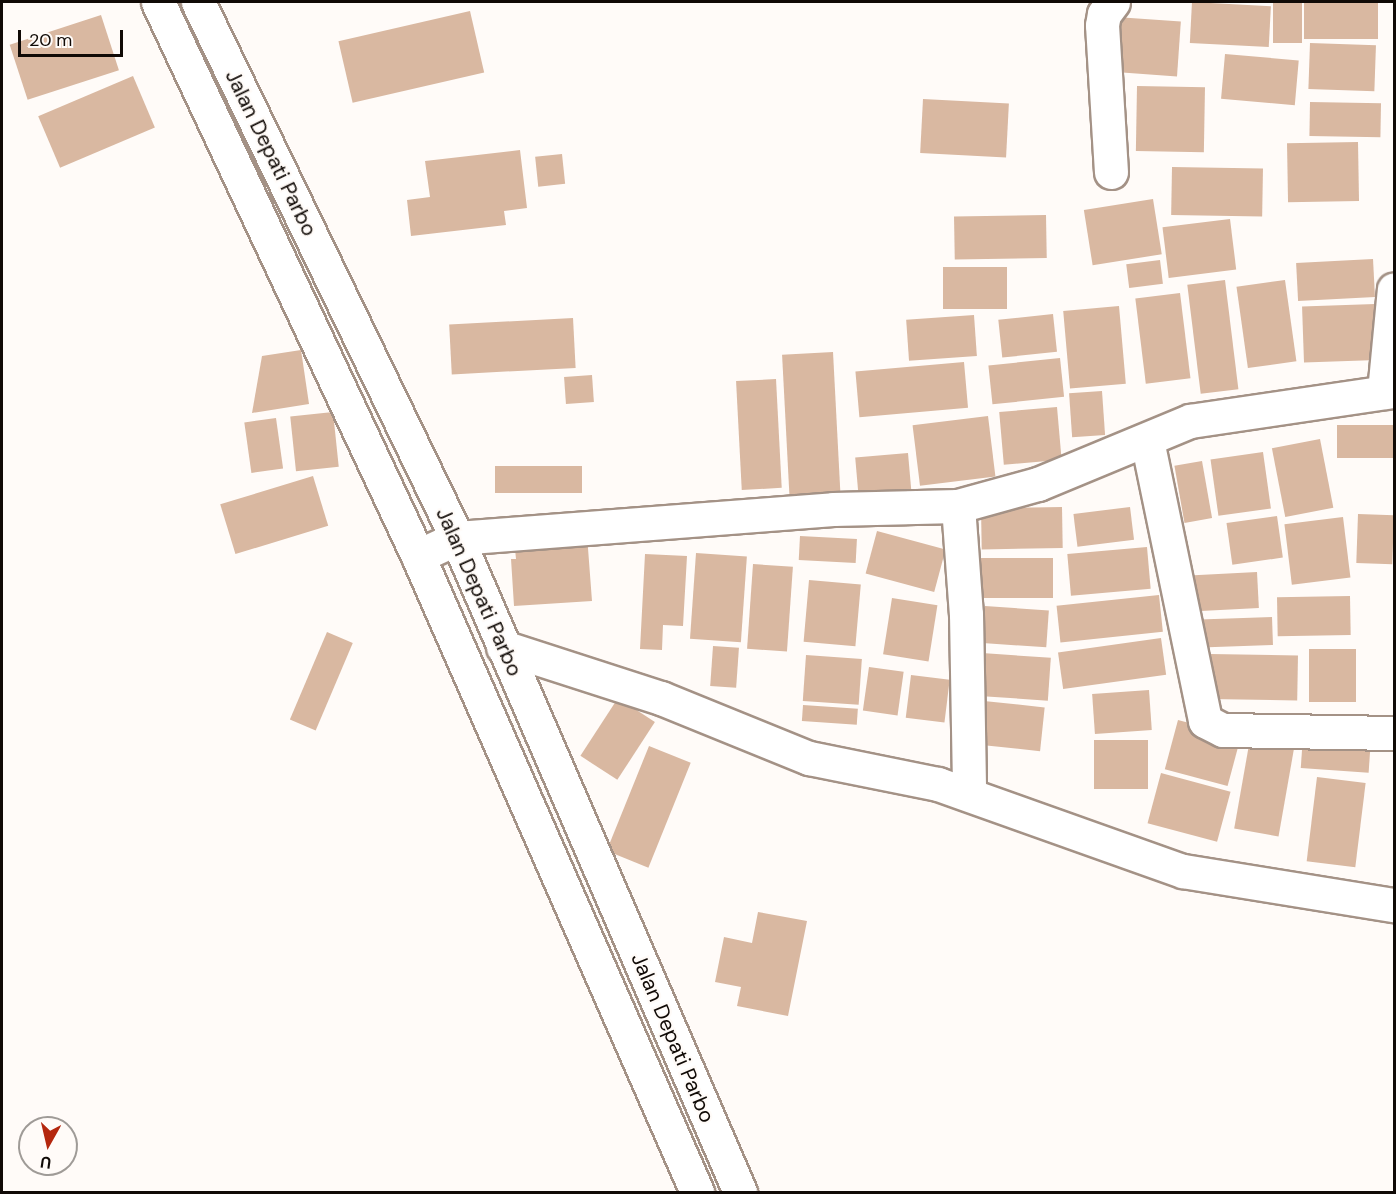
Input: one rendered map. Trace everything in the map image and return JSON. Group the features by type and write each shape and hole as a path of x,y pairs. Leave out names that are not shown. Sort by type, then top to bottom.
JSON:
{"street":[{"name":"Jalan Depati Parbo","path":"158,2 418,556 697,1192"},
{"name":"Jalan Depati Parbo","path":"198,2 457,538 740,1192"},
{"path":"1107,3 1102,25 1111,172"},
{"path":"418,556 457,538 832,509 958,506 1038,484 1102,455 1147,440 1190,421 1302,407 1389,391 1395,289"},
{"path":"1147,440 1205,721 1223,730 1395,734"},
{"path":"958,506 966,614 969,794"},
{"path":"503,647 661,698 809,758 938,784 1183,872 1395,905"}],"building":[{"path":"1192,2 1271,6 1269,47 1190,43"},
{"path":"1273,2 1302,2 1302,43 1273,43"},
{"path":"1304,2 1378,2 1378,39 1304,39"},
{"path":"470,11 484,72 353,103 338,41"},
{"path":"101,15 119,70 28,100 10,45"},
{"path":"1116,17 1181,22 1177,76 1112,72"},
{"path":"1310,43 1376,45 1374,91 1308,89"},
{"path":"1225,54 1299,60 1295,105 1221,99"},
{"path":"133,76 155,128 60,168 38,116"},
{"path":"1137,86 1205,87 1204,152 1136,151"},
{"path":"923,99 1009,104 1006,157 920,153"},
{"path":"1310,102 1381,103 1380,137 1309,136"},
{"path":"1358,142 1359,201 1288,202 1287,143"},
{"path":"520,150 527,208 504,211 506,225 411,236 407,200 430,197 425,161"},
{"path":"562,154 565,184 538,187 535,157"},
{"path":"1172,167 1263,169 1262,217 1171,215"},
{"path":"1153,199 1162,254 1093,265 1084,210"},
{"path":"1046,215 1047,258 955,260 954,217"},
{"path":"1230,219 1236,270 1169,278 1163,227"},
{"path":"1373,259 1375,297 1298,301 1296,263"},
{"path":"1160,260 1163,284 1129,288 1126,264"},
{"path":"943,267 1007,267 1007,309 943,309"},
{"path":"1225,280 1238,389 1201,394 1187,285"},
{"path":"1285,280 1296,361 1248,368 1236,287"},
{"path":"1180,293 1190,378 1146,384 1135,298"},
{"path":"1375,304 1377,360 1304,363 1302,307"},
{"path":"1119,306 1126,384 1070,389 1063,311"},
{"path":"1053,314 1057,352 1002,358 998,320"},
{"path":"974,315 977,356 909,361 906,320"},
{"path":"573,318 576,368 452,374 449,324"},
{"path":"301,350 309,404 252,413 262,356"},
{"path":"833,352 841,497 790,499 782,355"},
{"path":"1060,358 1064,397 992,404 988,366"},
{"path":"964,362 968,408 859,417 855,371"},
{"path":"592,375 594,402 566,404 564,377"},
{"path":"776,379 782,488 742,490 736,381"},
{"path":"1102,391 1105,435 1072,437 1069,393"},
{"path":"1057,407 1062,460 1004,465 999,412"},
{"path":"333,412 339,467 296,471 290,416"},
{"path":"988,416 995,477 920,486 913,425"},
{"path":"276,418 283,469 251,473 244,422"},
{"path":"1337,425 1394,425 1394,458 1337,458"},
{"path":"1320,439 1333,508 1285,517 1272,448"},
{"path":"1263,452 1271,508 1218,516 1211,459"},
{"path":"908,453 911,491 859,495 855,458"},
{"path":"1202,461 1212,518 1184,523 1174,466"},
{"path":"495,466 582,466 582,493 495,493"},
{"path":"313,476 328,526 235,554 220,504"},
{"path":"1062,507 1063,548 982,549 981,508"},
{"path":"1130,507 1134,540 1077,547 1073,514"},
{"path":"1358,514 1394,515 1392,564 1356,563"},
{"path":"1277,516 1283,558 1232,565 1226,523"},
{"path":"1343,517 1350,578 1292,585 1284,524"},
{"path":"877,531 946,549 934,592 866,574"},
{"path":"587,535 592,601 514,606 511,559 516,559 514,539"},
{"path":"800,536 857,539 856,563 799,560"},
{"path":"1147,547 1151,589 1071,596 1067,554"},
{"path":"696,553 747,557 741,642 690,639"},
{"path":"645,554 687,556 683,626 663,625 662,650 640,649"},
{"path":"975,558 1053,558 1053,598 975,598"},
{"path":"753,564 793,567 787,652 747,649"},
{"path":"1257,572 1259,608 1196,611 1194,575"},
{"path":"809,580 861,585 855,646 804,642"},
{"path":"1159,595 1163,632 1060,643 1057,606"},
{"path":"1350,596 1351,635 1278,636 1277,597"},
{"path":"892,598 937,605 929,661 883,654"},
{"path":"985,606 1049,610 1046,647 982,643"},
{"path":"1272,617 1273,645 1201,647 1200,620"},
{"path":"327,632 353,643 316,730 290,719"},
{"path":"1161,638 1166,675 1063,689 1058,652"},
{"path":"713,646 739,648 736,688 710,686"},
{"path":"1309,649 1356,649 1356,702 1309,702"},
{"path":"982,653 1051,658 1048,701 979,696"},
{"path":"1210,654 1298,656 1297,701 1209,699"},
{"path":"806,655 862,659 859,705 803,701"},
{"path":"869,667 904,672 898,715 863,711"},
{"path":"911,675 950,680 944,722 906,718"},
{"path":"1149,690 1152,730 1095,734 1092,694"},
{"path":"618,698 655,722 617,780 580,756"},
{"path":"984,701 1045,707 1040,751 979,745"},
{"path":"803,705 858,709 857,725 802,721"},
{"path":"1178,720 1241,737 1228,786 1165,769"},
{"path":"1303,736 1371,741 1369,773 1301,768"},
{"path":"1250,739 1294,747 1279,836 1234,829"},
{"path":"1094,740 1148,740 1148,789 1094,789"},
{"path":"649,746 691,763 648,868 607,851"},
{"path":"1161,773 1231,792 1217,842 1148,823"},
{"path":"1317,777 1366,783 1355,867 1307,861"},
{"path":"758,912 807,921 788,1016 737,1006 741,987 715,982 724,937 752,943"}]}
